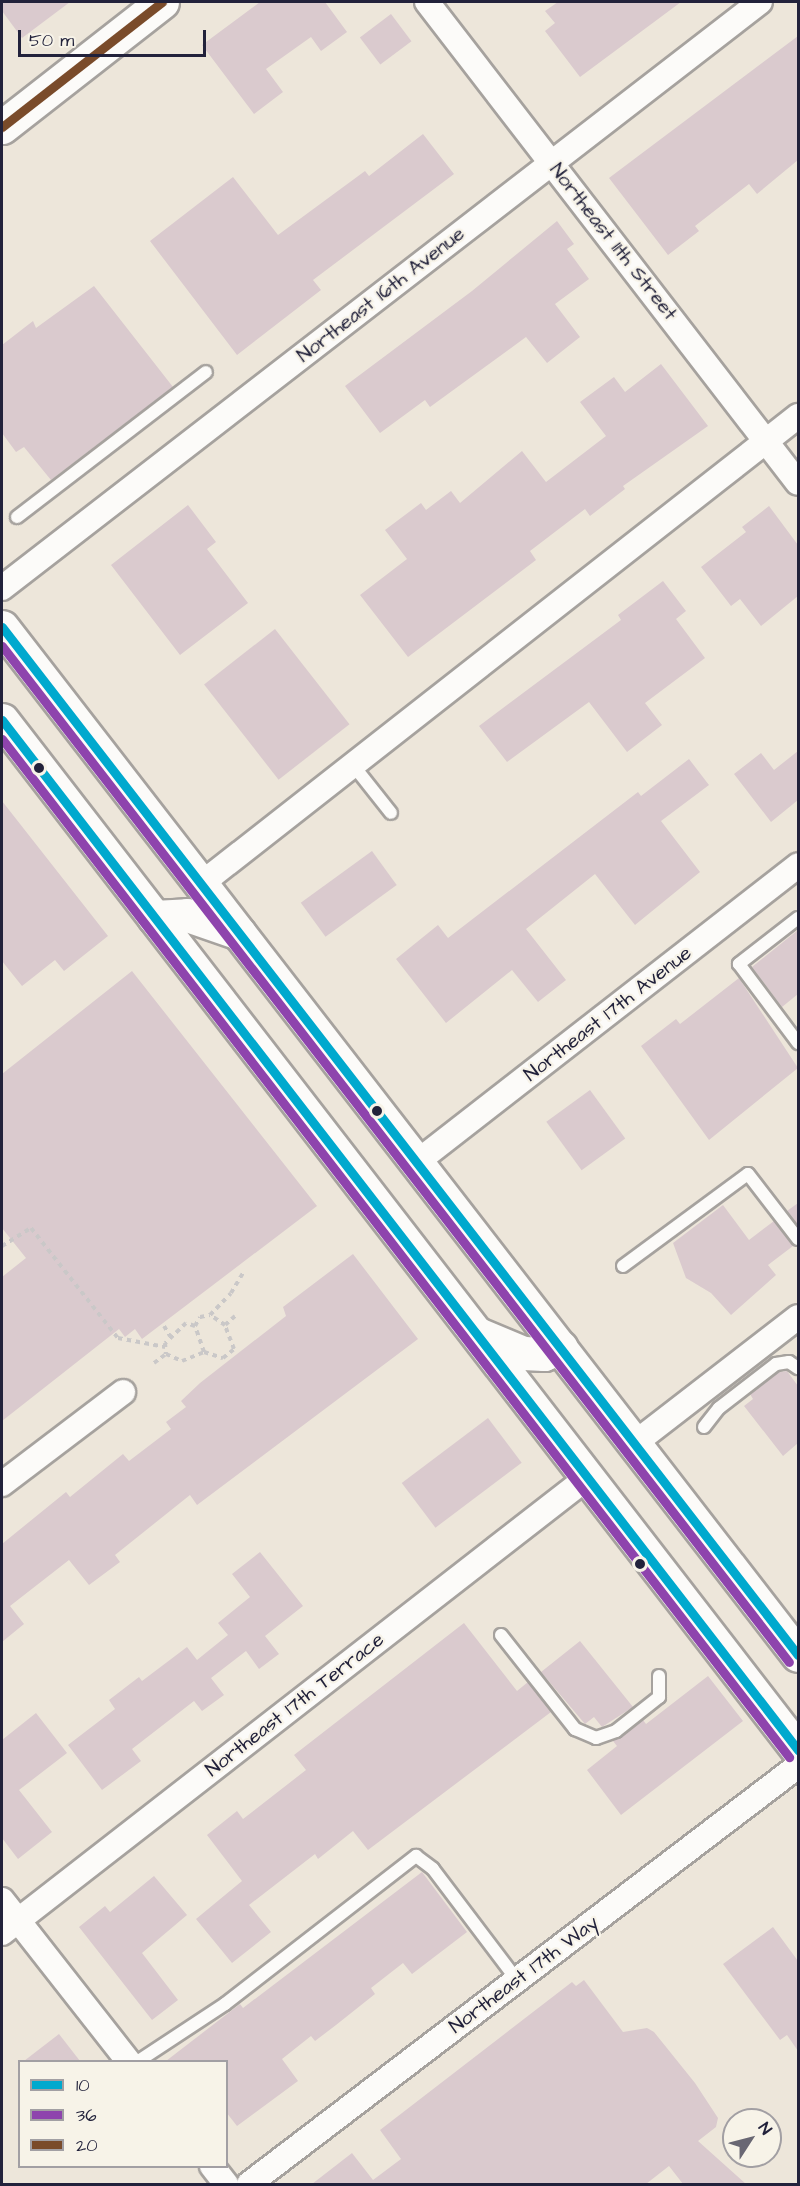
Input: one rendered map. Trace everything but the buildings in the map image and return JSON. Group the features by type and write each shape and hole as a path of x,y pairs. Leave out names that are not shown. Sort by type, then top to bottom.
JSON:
{"main road":[{"path":"2,127 162,2"},
{"path":"2,627 798,1655"},
{"path":"2,720 798,1750"},
{"path":"154,917 187,915 239,933"},
{"path":"477,1334 523,1353 544,1354 561,1347"}],"street":[{"name":"Northeast 11th Street","path":"427,2 798,483"},
{"name":"Northeast 16th Avenue","path":"2,588 760,2"},
{"path":"201,884 798,416"},
{"name":"Northeast 17th Avenue","path":"417,1162 798,865"},
{"path":"635,1443 798,1317"},
{"path":"2,1484 123,1392"},
{"name":"Northeast 17th Terrace","path":"10,1927 588,1477"},
{"name":"Northeast 17th Way","path":"249,2184 798,1766"},
{"path":"2,1900 10,1927 128,2060"},
{"path":"214,2168 226,2184"}],"lane":[{"path":"17,517 206,372"},
{"path":"353,765 390,813"},
{"path":"798,918 739,964 798,1043"},
{"path":"623,1266 748,1174 798,1239"},
{"path":"704,1427 719,1408 776,1364 789,1362 798,1368"},
{"path":"501,1635 575,1729 596,1738 616,1731 659,1697 659,1676"},
{"path":"138,2060 225,2004 416,1856 433,1869 517,1980"}],"path":[{"path":"2,1246 31,1228 118,1338 165,1347"},
{"path":"204,1352 195,1326 200,1317 210,1315 231,1293 243,1273"},
{"path":"166,1353 182,1361 204,1352 223,1358 234,1349 225,1325 210,1315"},
{"path":"225,1325 235,1316"},
{"path":"166,1353 165,1347 171,1336 186,1323 195,1326"},
{"path":"164,1326 171,1336"},
{"path":"154,1363 166,1353"}],"transit line":[{"name":"20","path":"2,127 162,2"},
{"name":"10","path":"2,627 798,1655"},
{"name":"36","path":"2,646 789,1662"},
{"name":"10","path":"2,720 798,1750"},
{"name":"36","path":"2,739 789,1757"}]}
